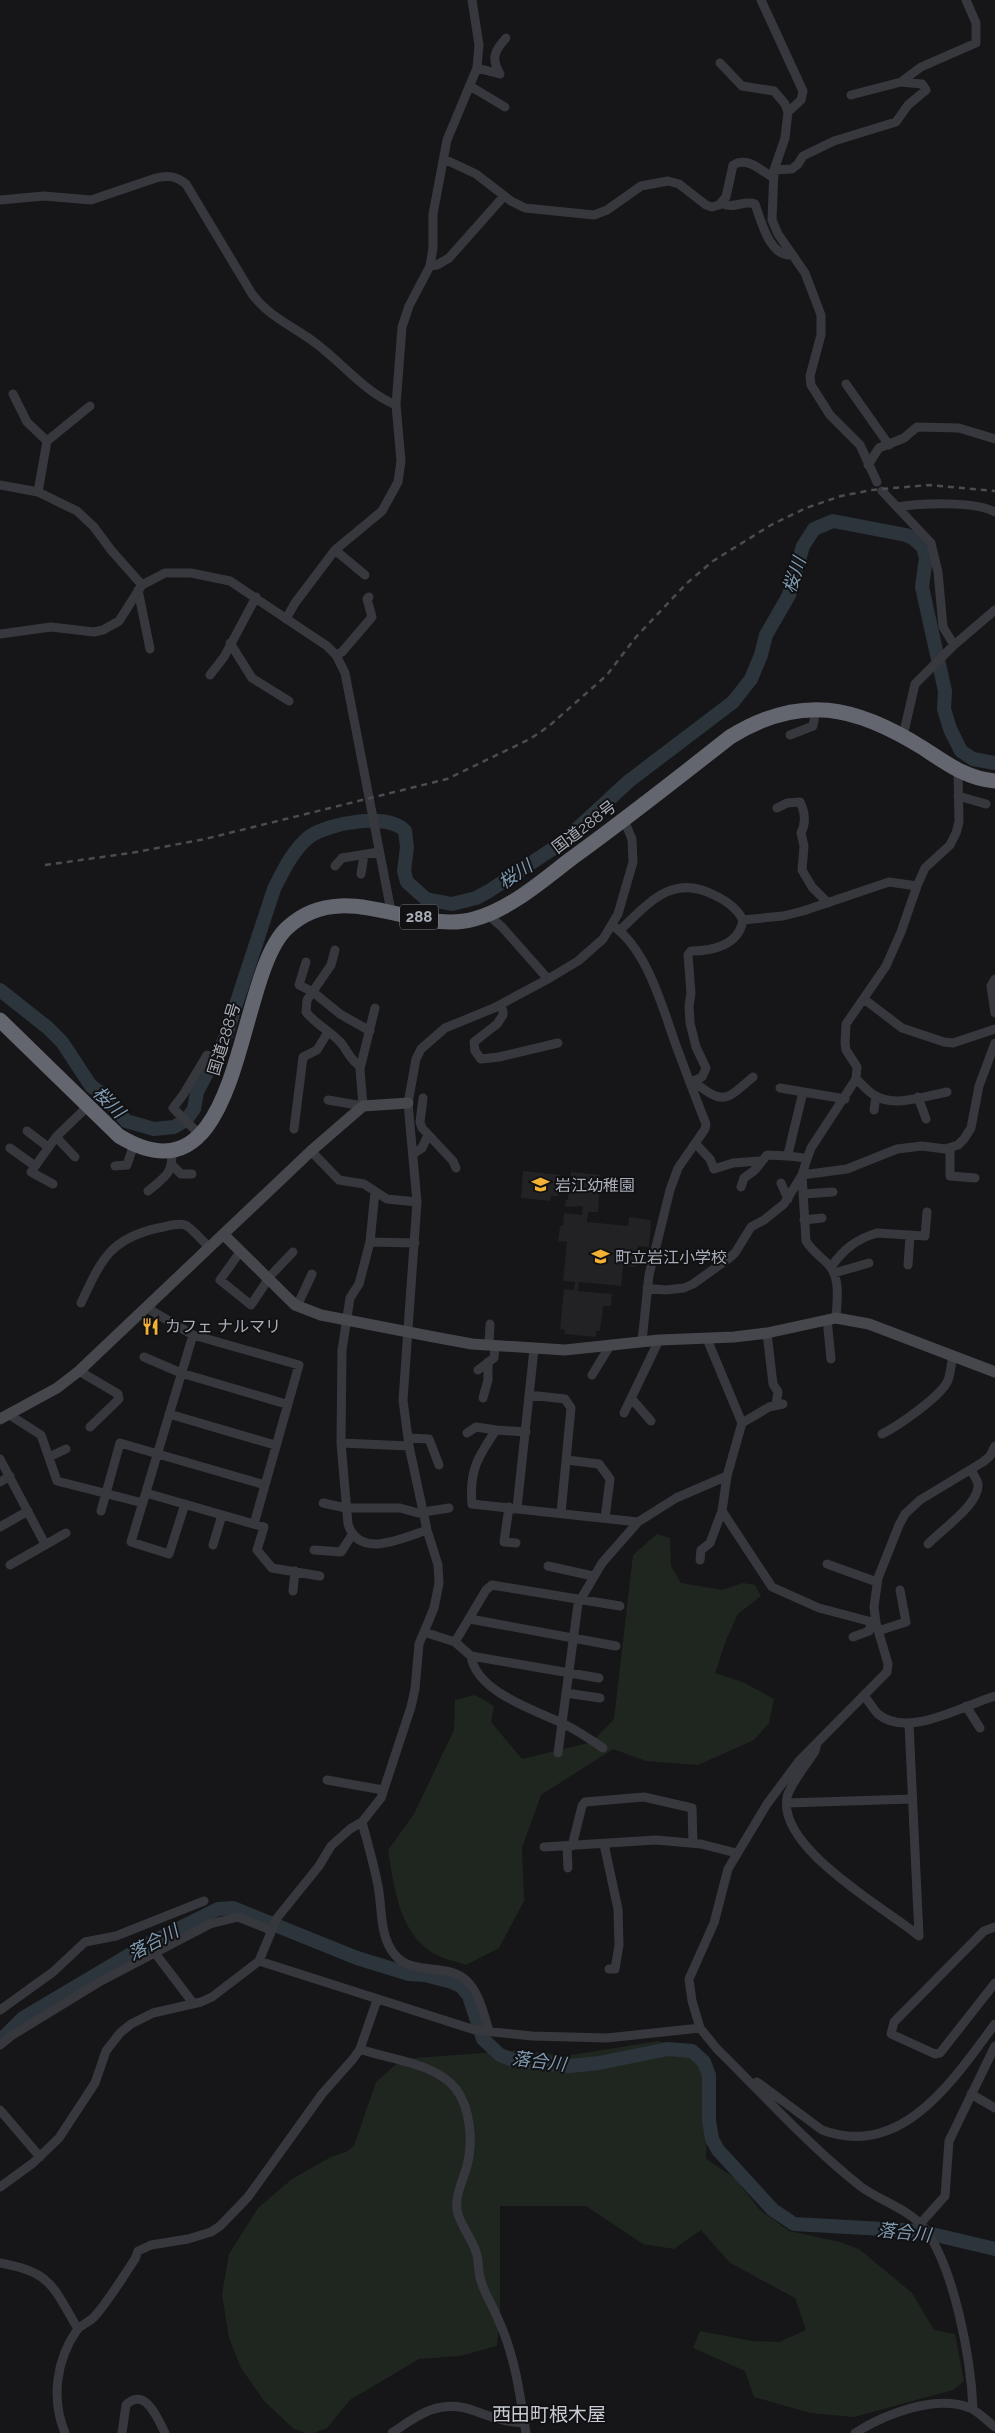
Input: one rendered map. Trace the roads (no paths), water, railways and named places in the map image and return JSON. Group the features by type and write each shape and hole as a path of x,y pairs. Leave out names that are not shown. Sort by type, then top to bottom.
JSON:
{"highway":[{"name":"国道288号","path":"172,1149 194,1129 208,1125 223,1099 263,972 281,934 297,919 318,909 346,906 391,911 451,922 468,921 487,914 538,884 739,731 783,714 816,709 835,710 864,716 903,736 958,771 995,781"},
{"path":"0,1020 39,1056 110,1128 134,1144 156,1150 172,1149"}],"street":[{"path":"286,619 295,603 335,550 382,511 396,489 401,461 396,405 402,328 408,306 430,266 433,248 433,214 447,140 477,68 479,45 472,0"},
{"path":"761,0 803,91 801,100 788,112"},
{"path":"901,82 920,67 976,43 976,23 966,0"},
{"path":"477,68 500,74 494,57 496,49 506,38"},
{"path":"720,63 742,86 774,91 785,104 788,112 785,138 774,174 772,223 805,273 821,315 821,335 810,376 811,385 830,415 860,445 877,482"},
{"path":"723,204 726,198 731,170 735,163 750,163 774,174 792,169 803,156 834,142 896,122 908,105 926,90 922,84 901,82 851,95"},
{"path":"470,86 506,107"},
{"path":"444,159 476,174 504,196 532,210 594,215 607,210 641,186 668,181 679,184 706,205 712,207 723,204 734,206 749,202 755,204 759,219 775,247 783,255 793,256"},
{"path":"0,200 44,196 91,200 156,178 167,176 178,178 186,184 261,306 273,317 316,343 376,396 396,405"},
{"path":"430,266 437,265 449,258 504,196"},
{"path":"846,384 889,445"},
{"path":"13,394 27,422 46,442"},
{"path":"38,492 46,442 90,406"},
{"path":"868,465 876,451 904,438 917,427 927,426 968,430 995,439"},
{"path":"0,485 38,492 86,517 140,588 150,649"},
{"path":"882,491 930,543 935,554 944,627 953,646"},
{"path":"898,507 927,503 984,508 995,512"},
{"path":"335,550 365,575"},
{"path":"0,634 51,627 103,630 119,621 140,588 165,573 191,573 230,581 327,646 336,655 345,674 391,911"},
{"path":"210,674 224,657 256,597"},
{"path":"336,655 342,652 372,617 367,599 369,597"},
{"path":"903,736 915,684 953,646 995,610"},
{"path":"230,643 252,678 289,701"},
{"path":"790,735 813,726 816,709"},
{"path":"647,1288 676,1290 693,1284 735,1253 751,1227 774,1214 788,1199 802,1175 811,1148 856,1079 857,1067 846,1050 844,1030 849,1018 864,1000 895,945 925,868 950,845 956,833 960,822 958,771"},
{"path":"958,796 986,804"},
{"path":"778,808 787,803 800,802 804,814 804,828 801,833 804,846 802,870 812,887 828,903"},
{"path":"616,928 634,856 632,839 624,820"},
{"path":"335,866 342,858 379,852"},
{"path":"361,874 364,855"},
{"path":"743,920 783,916 889,882 917,886"},
{"path":"0,2187 40,2157 68,2126 95,2083 106,2051 120,2032 153,2013 212,1996 259,1961 277,1918 320,1866 331,1846 350,1829 362,1822 381,1798 384,1790 411,1707 415,1689 418,1652 434,1608 439,1583 438,1565 427,1530 409,1442 403,1388 417,1202 408,1103 413,1070 421,1049 445,1028 500,1005 548,980 578,961 602,939 655,898 674,888 701,888 734,907 743,920"},
{"path":"487,914 502,927 548,980"},
{"path":"692,1082 705,1073 706,1068 693,1037 690,1023 689,1006 691,993 688,955 692,951 714,950 726,945 738,932 743,920"},
{"path":"616,928 635,951 660,996 679,1055 692,1082 706,1124 705,1129 678,1168 670,1190 658,1234 647,1288 642,1341"},
{"path":"335,950 331,965 307,1000 306,1012 323,1025 340,1042 354,1063 360,1066"},
{"path":"306,962 299,985 313,992 340,1014 370,1031"},
{"path":"995,979 991,986 995,1013"},
{"path":"864,1000 902,1028 944,1042 953,1043 995,1029"},
{"path":"500,1005 503,1011 501,1018 474,1042 475,1051 480,1059 499,1057 558,1043"},
{"path":"363,1106 360,1066 376,1008"},
{"path":"294,1129 303,1057 317,1050 328,1032"},
{"path":"802,1175 848,1169 892,1151 910,1146 950,1148 958,1144 968,1134 979,1086 995,1043"},
{"path":"194,1129 173,1108 207,1055"},
{"path":"692,1082 713,1097 724,1098 730,1096 753,1078"},
{"path":"856,1079 876,1096 891,1100 918,1098 947,1092"},
{"path":"780,1088 845,1098"},
{"path":"788,1154 803,1092"},
{"path":"874,1110 876,1096"},
{"path":"423,1098 420,1122 422,1128 453,1161 456,1168"},
{"path":"918,1098 926,1119"},
{"path":"328,1100 363,1106 408,1103"},
{"path":"53,1184 31,1172 56,1137 88,1106"},
{"path":"4,1417 57,1388 79,1372 311,1151 363,1106"},
{"path":"27,1131 48,1147"},
{"path":"413,1154 422,1148 428,1135"},
{"path":"56,1137 75,1157"},
{"path":"695,1143 710,1159 714,1169 733,1163 759,1162"},
{"path":"114,1166 127,1165 134,1144"},
{"path":"10,1148 35,1166"},
{"path":"950,1148 950,1176 975,1178"},
{"path":"172,1149 173,1166 181,1174 192,1174"},
{"path":"311,1151 339,1180 364,1184 387,1199 417,1202"},
{"path":"741,1187 744,1178 755,1170 759,1162 767,1155 780,1157 788,1154 807,1159"},
{"path":"148,1191 161,1181 173,1166"},
{"path":"802,1175 806,1241 810,1248 833,1270 836,1278 832,1318 831,1359"},
{"path":"781,1183 788,1199"},
{"path":"375,1192 370,1242 359,1284 350,1298 341,1373 341,1442 346,1508 352,1535 360,1541 376,1544 395,1541 427,1530"},
{"path":"803,1194 833,1192"},
{"path":"833,1270 843,1251 860,1239 877,1233 925,1236 927,1212"},
{"path":"804,1220 822,1218"},
{"path":"80,1302 105,1256 116,1245 143,1232 184,1224 210,1248"},
{"path":"224,1235 268,1280 297,1306 347,1320 408,1332 492,1345 565,1350 642,1341 707,1339 767,1333 832,1318 869,1324 995,1372"},
{"path":"908,1265 910,1236"},
{"path":"370,1242 415,1243"},
{"path":"240,1252 220,1280 251,1305 268,1280 293,1252"},
{"path":"833,1270 869,1263"},
{"path":"297,1306 312,1274"},
{"path":"147,1308 193,1334 299,1365 286,1404 254,1524"},
{"path":"478,1370 494,1358 490,1324"},
{"path":"742,1423 779,1404 778,1392 774,1384 767,1333"},
{"path":"184,1504 169,1554 132,1542 193,1334"},
{"path":"700,1560 701,1550 710,1543 722,1511 727,1476 742,1423 707,1339"},
{"path":"624,1413 659,1340"},
{"path":"592,1374 611,1344"},
{"path":"516,1543 504,1542 513,1508 526,1432 534,1349"},
{"path":"882,1434 909,1418 940,1391 948,1380 953,1356"},
{"path":"144,1357 181,1373 286,1404"},
{"path":"483,1398 488,1380 488,1362"},
{"path":"79,1372 118,1394 118,1399 90,1427"},
{"path":"530,1395 565,1399 571,1408 561,1513"},
{"path":"631,1398 651,1421"},
{"path":"169,1414 275,1445"},
{"path":"4,1417 38,1430 58,1481 105,1492 143,1504"},
{"path":"466,1433 476,1427 526,1432"},
{"path":"496,1430 474,1464 471,1490 472,1504 638,1522"},
{"path":"341,1442 409,1442 429,1439 439,1465"},
{"path":"100,1511 120,1443 264,1485"},
{"path":"973,2409 972,2390 962,2331 945,2270 925,2230 862,2187 833,2163 804,2137 717,2049 700,2028 692,2001 689,1979 714,1923 728,1869 768,1804 799,1760 887,1672 888,1664 875,1625 874,1607 877,1582 887,1552 906,1514 920,1500 983,1462 990,1456 995,1446"},
{"path":"49,1457 66,1449"},
{"path":"0,1459 45,1544"},
{"path":"567,1460 599,1464 610,1479 606,1518"},
{"path":"983,1462 995,1460"},
{"path":"928,1544 958,1518 976,1494 978,1482 971,1470"},
{"path":"0,1482 10,1476"},
{"path":"558,1752 579,1599 593,1576 614,1546 638,1522 676,1498 727,1476"},
{"path":"146,1493 264,1527 257,1550 272,1568 320,1576"},
{"path":"323,1503 346,1508 400,1508 424,1513 449,1508"},
{"path":"0,1527 28,1511"},
{"path":"722,1511 772,1587 818,1608 875,1625 906,1622 900,1590"},
{"path":"213,1545 222,1515"},
{"path":"10,1565 66,1532"},
{"path":"314,1550 341,1552 352,1535"},
{"path":"827,1564 877,1582"},
{"path":"548,1566 593,1576"},
{"path":"293,1591 295,1572"},
{"path":"455,1642 486,1590 492,1585 620,1606"},
{"path":"470,1619 616,1646"},
{"path":"853,1637 869,1631 875,1625"},
{"path":"424,1632 455,1642 471,1656 600,1678"},
{"path":"471,1656 472,1663 481,1678 495,1690 563,1723 603,1748"},
{"path":"566,1693 600,1698"},
{"path":"864,1696 884,1717 896,1722 909,1724 928,1720 995,1696"},
{"path":"966,1706 980,1728"},
{"path":"817,1741 815,1751 788,1794 787,1803 797,1836 844,1883 919,1936 909,1724"},
{"path":"327,1780 384,1790"},
{"path":"568,1868 569,1846 585,1802 644,1797 692,1808 693,1843"},
{"path":"787,1803 912,1799"},
{"path":"362,1822 378,1882 384,1933 391,1950 403,1963 410,1966 446,1971 461,1976 468,1982 478,1998 489,2031"},
{"path":"544,1847 642,1840 693,1843 736,1854"},
{"path":"604,1844 618,1909 619,1945 615,1969 610,1969"},
{"path":"0,2010 53,1972 86,1942 116,1936 204,1901"},
{"path":"0,2045 10,2036 101,1981 155,1953 186,1934 227,1918 238,1916 271,1930"},
{"path":"995,1927 984,1931 894,2022 892,2034 935,2054 940,2053 995,1983"},
{"path":"155,1953 193,2003"},
{"path":"259,1961 454,2024 489,2031 532,2036 607,2038 700,2028"},
{"path":"65,2433 60,2416 58,2384 64,2353 78,2329 95,2316 135,2259 138,2251 151,2245 188,2239 220,2226 248,2197 290,2136 360,2049 377,2000"},
{"path":"749,2080 763,2085 810,2124 822,2130 834,2135 870,2136 903,2122 931,2103 961,2070 995,2024"},
{"path":"925,2230 945,2196 948,2141 995,2046"},
{"path":"360,2049 428,2070 443,2078 456,2089 464,2102 470,2140 468,2164 459,2190 457,2209 477,2256 482,2287 498,2319 511,2355 522,2398 526,2433"},
{"path":"971,2094 995,2108"},
{"path":"0,2110 40,2157"},
{"path":"0,2263 31,2270 43,2277 51,2285 78,2329"},
{"path":"122,2433 126,2405 140,2400 153,2408 165,2433"},
{"path":"855,2433 924,2405 948,2402 973,2409 995,2427"},
{"path":"392,2433 416,2416 441,2407 474,2410 507,2421 525,2423"}],"waterway":[{"name":"桜川","path":"0,990 48,1028 62,1042 91,1086 105,1096 126,1121 154,1129 174,1127 186,1120 194,1109 197,1092 224,1041 274,889 289,861 303,842 330,827 358,822 386,822 397,825 405,831 407,847 404,871 407,882 426,899 452,904 476,898 489,891 563,842 629,781 733,702 751,679 761,655 766,635 789,595 803,546 814,529 833,521 906,535 913,538 923,547 926,558 922,587 945,691 944,709 950,729 961,751 973,759 995,763"},
{"name":"落合川","path":"0,2041 23,2018 146,1945 218,1909 233,1908 357,1958 409,1974 425,1975 461,1986 469,1996 483,2039 500,2055 513,2060 570,2066 599,2063 668,2049 692,2051 704,2062 709,2075 709,2120 712,2139 718,2150 773,2210 794,2224 919,2231 995,2249"}],"railway":[{"path":"45,865 131,853 205,839 447,779 530,739 549,726 607,675 636,637 687,583 713,561 771,525 806,508 841,496 872,490 928,485 995,491"}],"place":[{"name":"岩江幼稚園","path":"541,1185"},
{"name":"町立岩江小学校","path":"601,1257"},
{"name":"カフェ ナルマリ","path":"151,1326"}],"district":[{"name":"西田町根木屋","path":"549,2414"}]}
